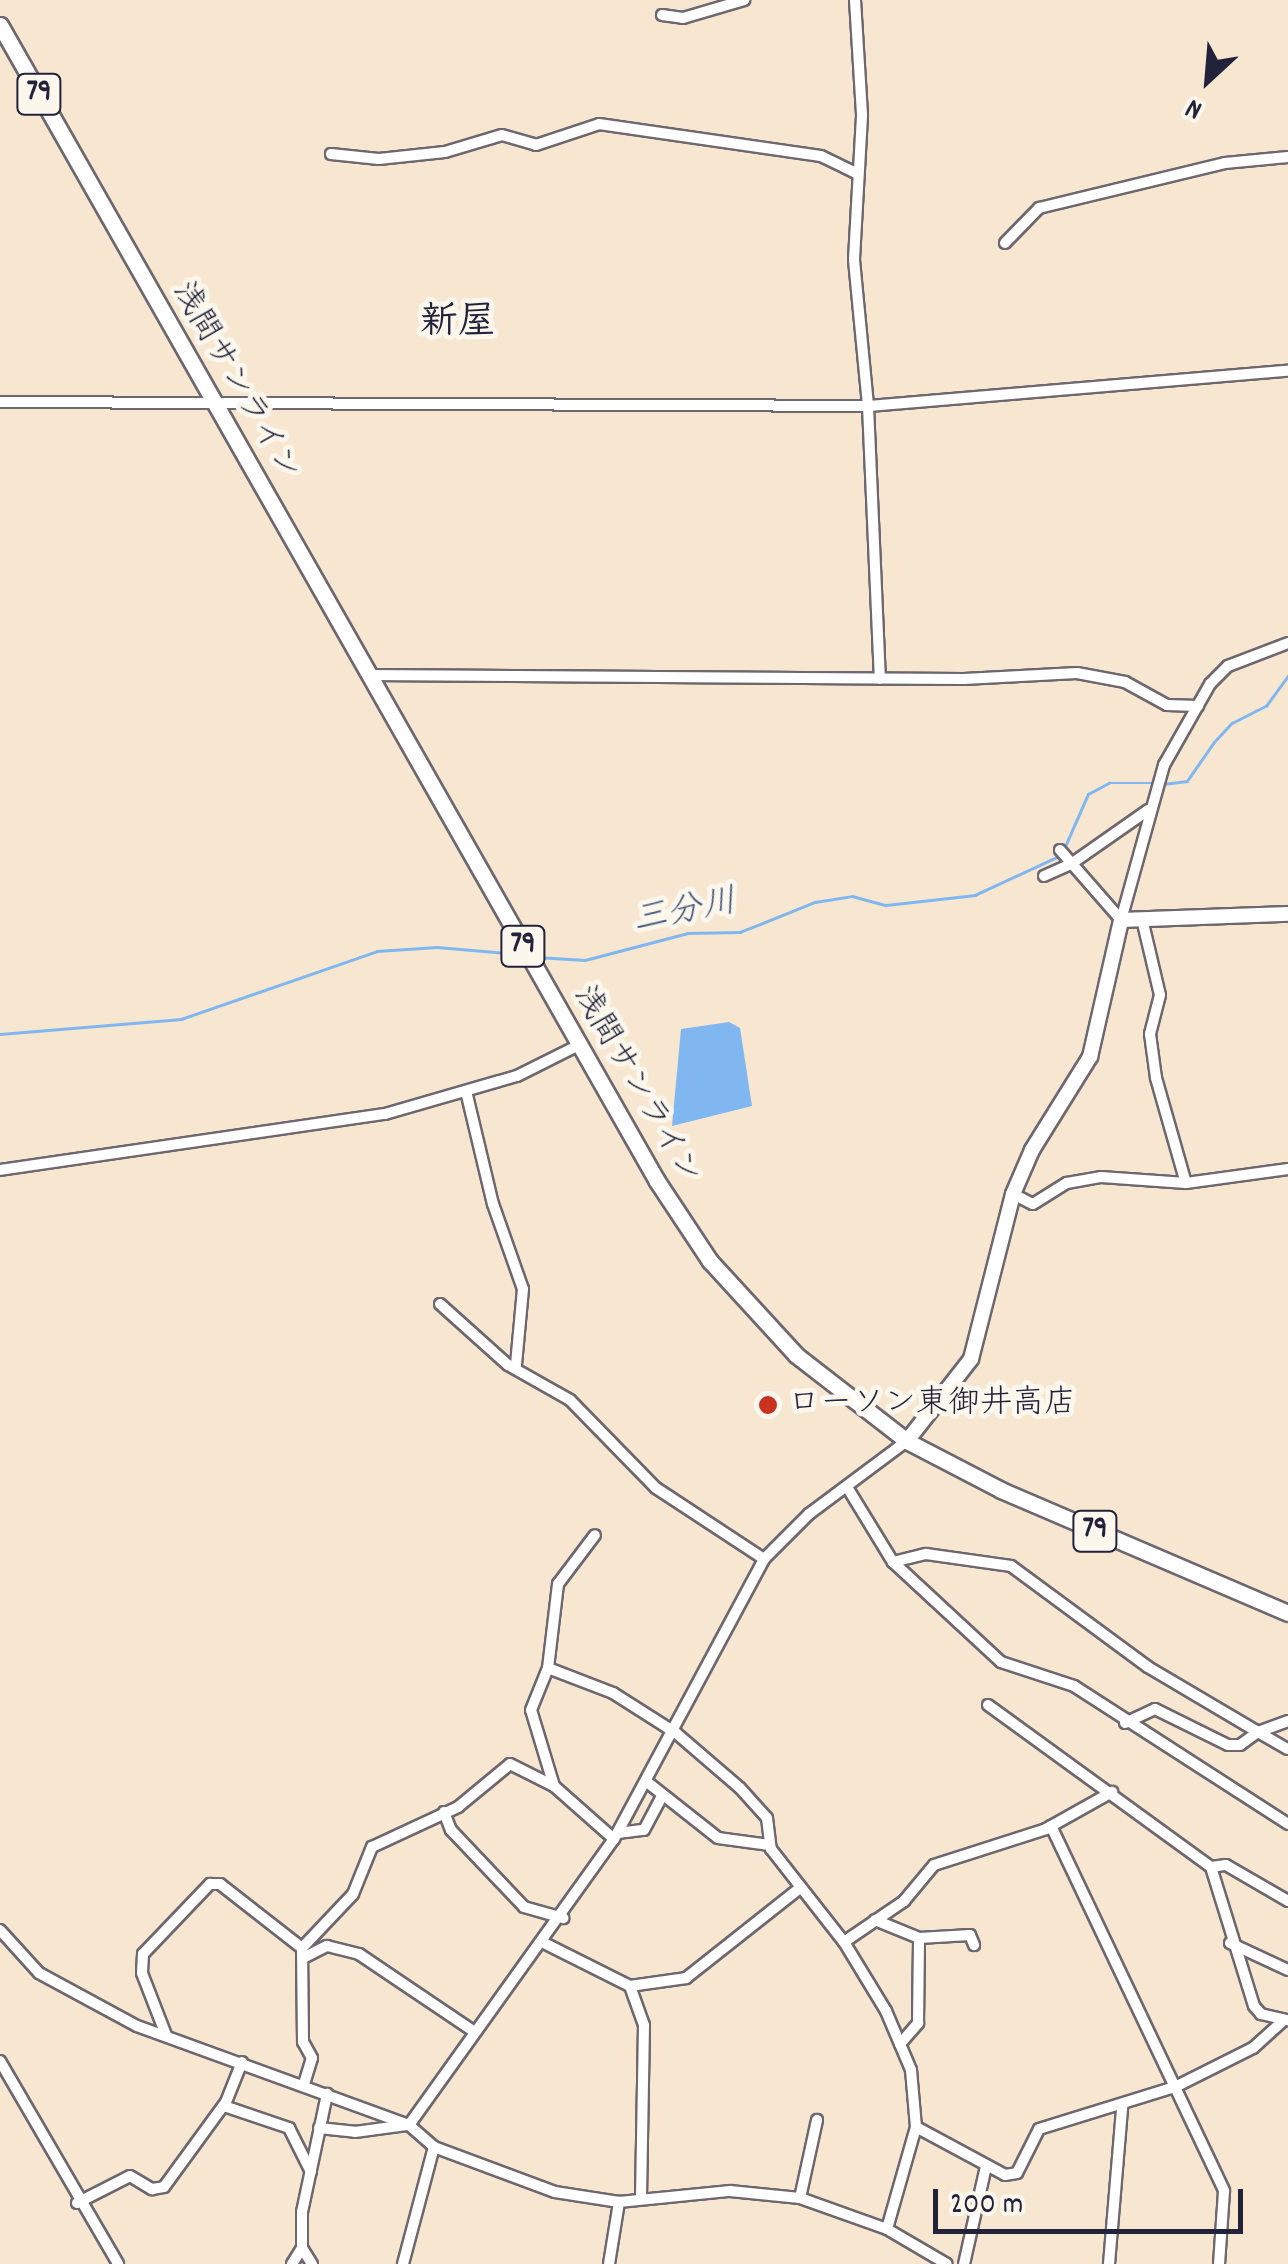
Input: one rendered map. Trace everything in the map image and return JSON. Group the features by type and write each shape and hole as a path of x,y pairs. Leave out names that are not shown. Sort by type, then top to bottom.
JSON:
{"main road":[{"name":"浅間サンライン","path":"0,24 668,1201 718,1271 796,1356 907,1441 1036,1506 1288,1612"}],"street":[{"path":"662,15 683,18 744,0"},
{"path":"856,0 860,172 854,260 868,406 880,678"},
{"path":"331,154 379,160 445,152 502,135 536,144 599,124 821,156 860,172"},
{"path":"1004,243 1038,208 1226,163 1288,158"},
{"path":"0,402 868,406 1288,371"},
{"path":"319,2128 355,2132 409,2125 474,2031 563,1918 616,1836 676,1733 764,1559 846,1487 907,1441 971,1360 1013,1194 1032,1150 1090,1057 1148,810 1164,765 1198,706 1228,666 1288,643"},
{"path":"369,676 880,678 1077,673 1125,682 1167,705 1198,706"},
{"path":"1044,876 1072,864 1148,810"},
{"path":"1060,850 1121,920"},
{"path":"1121,920 1288,914"},
{"path":"1142,919 1160,995 1150,1034 1156,1078 1186,1182"},
{"path":"0,1170 385,1114 517,1076 580,1044"},
{"path":"466,1091 493,1204 523,1289 516,1365"},
{"path":"1013,1194 1034,1204 1067,1183 1100,1176 1186,1182 1288,1170"},
{"path":"440,1304 468,1334 570,1400 601,1438 696,1519 764,1559"},
{"path":"846,1487 893,1562 1001,1662 1074,1686 1288,1824"},
{"path":"554,1786 530,1710 548,1668 558,1584 595,1535"},
{"path":"893,1562 926,1554 1011,1566 1148,1668 1288,1749"},
{"path":"548,1668 614,1693 676,1733 767,1818 770,1845 844,1942 911,2070 916,2127 887,2228"},
{"path":"916,2127 968,2150 986,2166 1017,2173 1039,2130 1122,2108 1175,2088 1254,2048 1286,2020 1254,2006 1230,1943 1211,1868 988,1705"},
{"path":"1126,1723 1154,1709 1228,1745 1240,1745 1258,1732 1288,1721"},
{"path":"304,2084 312,2058 303,2042 302,1953 353,1894 372,1847 488,1786 510,1764 554,1786 616,1836"},
{"path":"647,1782 718,1838 770,1845"},
{"path":"844,1942 955,1854 1050,1826 1112,1792"},
{"path":"616,1836 644,1830 663,1795"},
{"path":"444,1812 451,1830 524,1907 563,1918"},
{"path":"1050,1826 1224,2190 1219,2264"},
{"path":"1211,1868 1226,1865 1288,1901"},
{"path":"166,2036 142,1973 142,1954 210,1884 220,1884 302,1953"},
{"path":"544,1943 630,1986 686,1978 800,1888"},
{"path":"875,1920 919,1938 964,1934 974,1945"},
{"path":"0,1930 39,1972 166,2036 409,2125 434,2147 580,2201 620,2202 641,2196 730,2191 800,2198 887,2228 947,2264"},
{"path":"900,2044 918,2023 919,1938"},
{"path":"1230,1943 1288,1970"},
{"path":"302,1953 327,1946 359,1954 474,2031"},
{"path":"630,1986 644,2025 641,2196"},
{"path":"0,2061 77,2203 118,2264"},
{"path":"77,2203 130,2176 152,2190 164,2187 224,2106 242,2062"},
{"path":"292,2264 302,2248 327,2094"},
{"path":"224,2106 289,2128 302,2143 312,2175"},
{"path":"1109,2264 1122,2108"},
{"path":"800,2198 817,2120"},
{"path":"402,2264 434,2147"},
{"path":"964,2264 986,2166"},
{"path":"609,2264 620,2202"},
{"path":"302,2248 312,2264"}],"water":[{"path":"729,1022 740,1028 752,1106 672,1126 681,1029"}],"waterway":[{"name":"三分川","path":"1163,784 1187,781 1232,723 1266,706 1288,676"},
{"name":"三分川","path":"1063,851 1088,794 1109,783 1155,783"},
{"name":"三分川","path":"537,957 585,960 688,933 740,932 815,902 852,896 886,905 975,895 1057,857"},
{"name":"三分川","path":"0,1034 181,1019 377,951 437,947 519,954"}],"place":[{"name":"ローソン東御井高店","path":"768,1405"}],"district":[{"name":"新屋","path":"458,325"}]}
